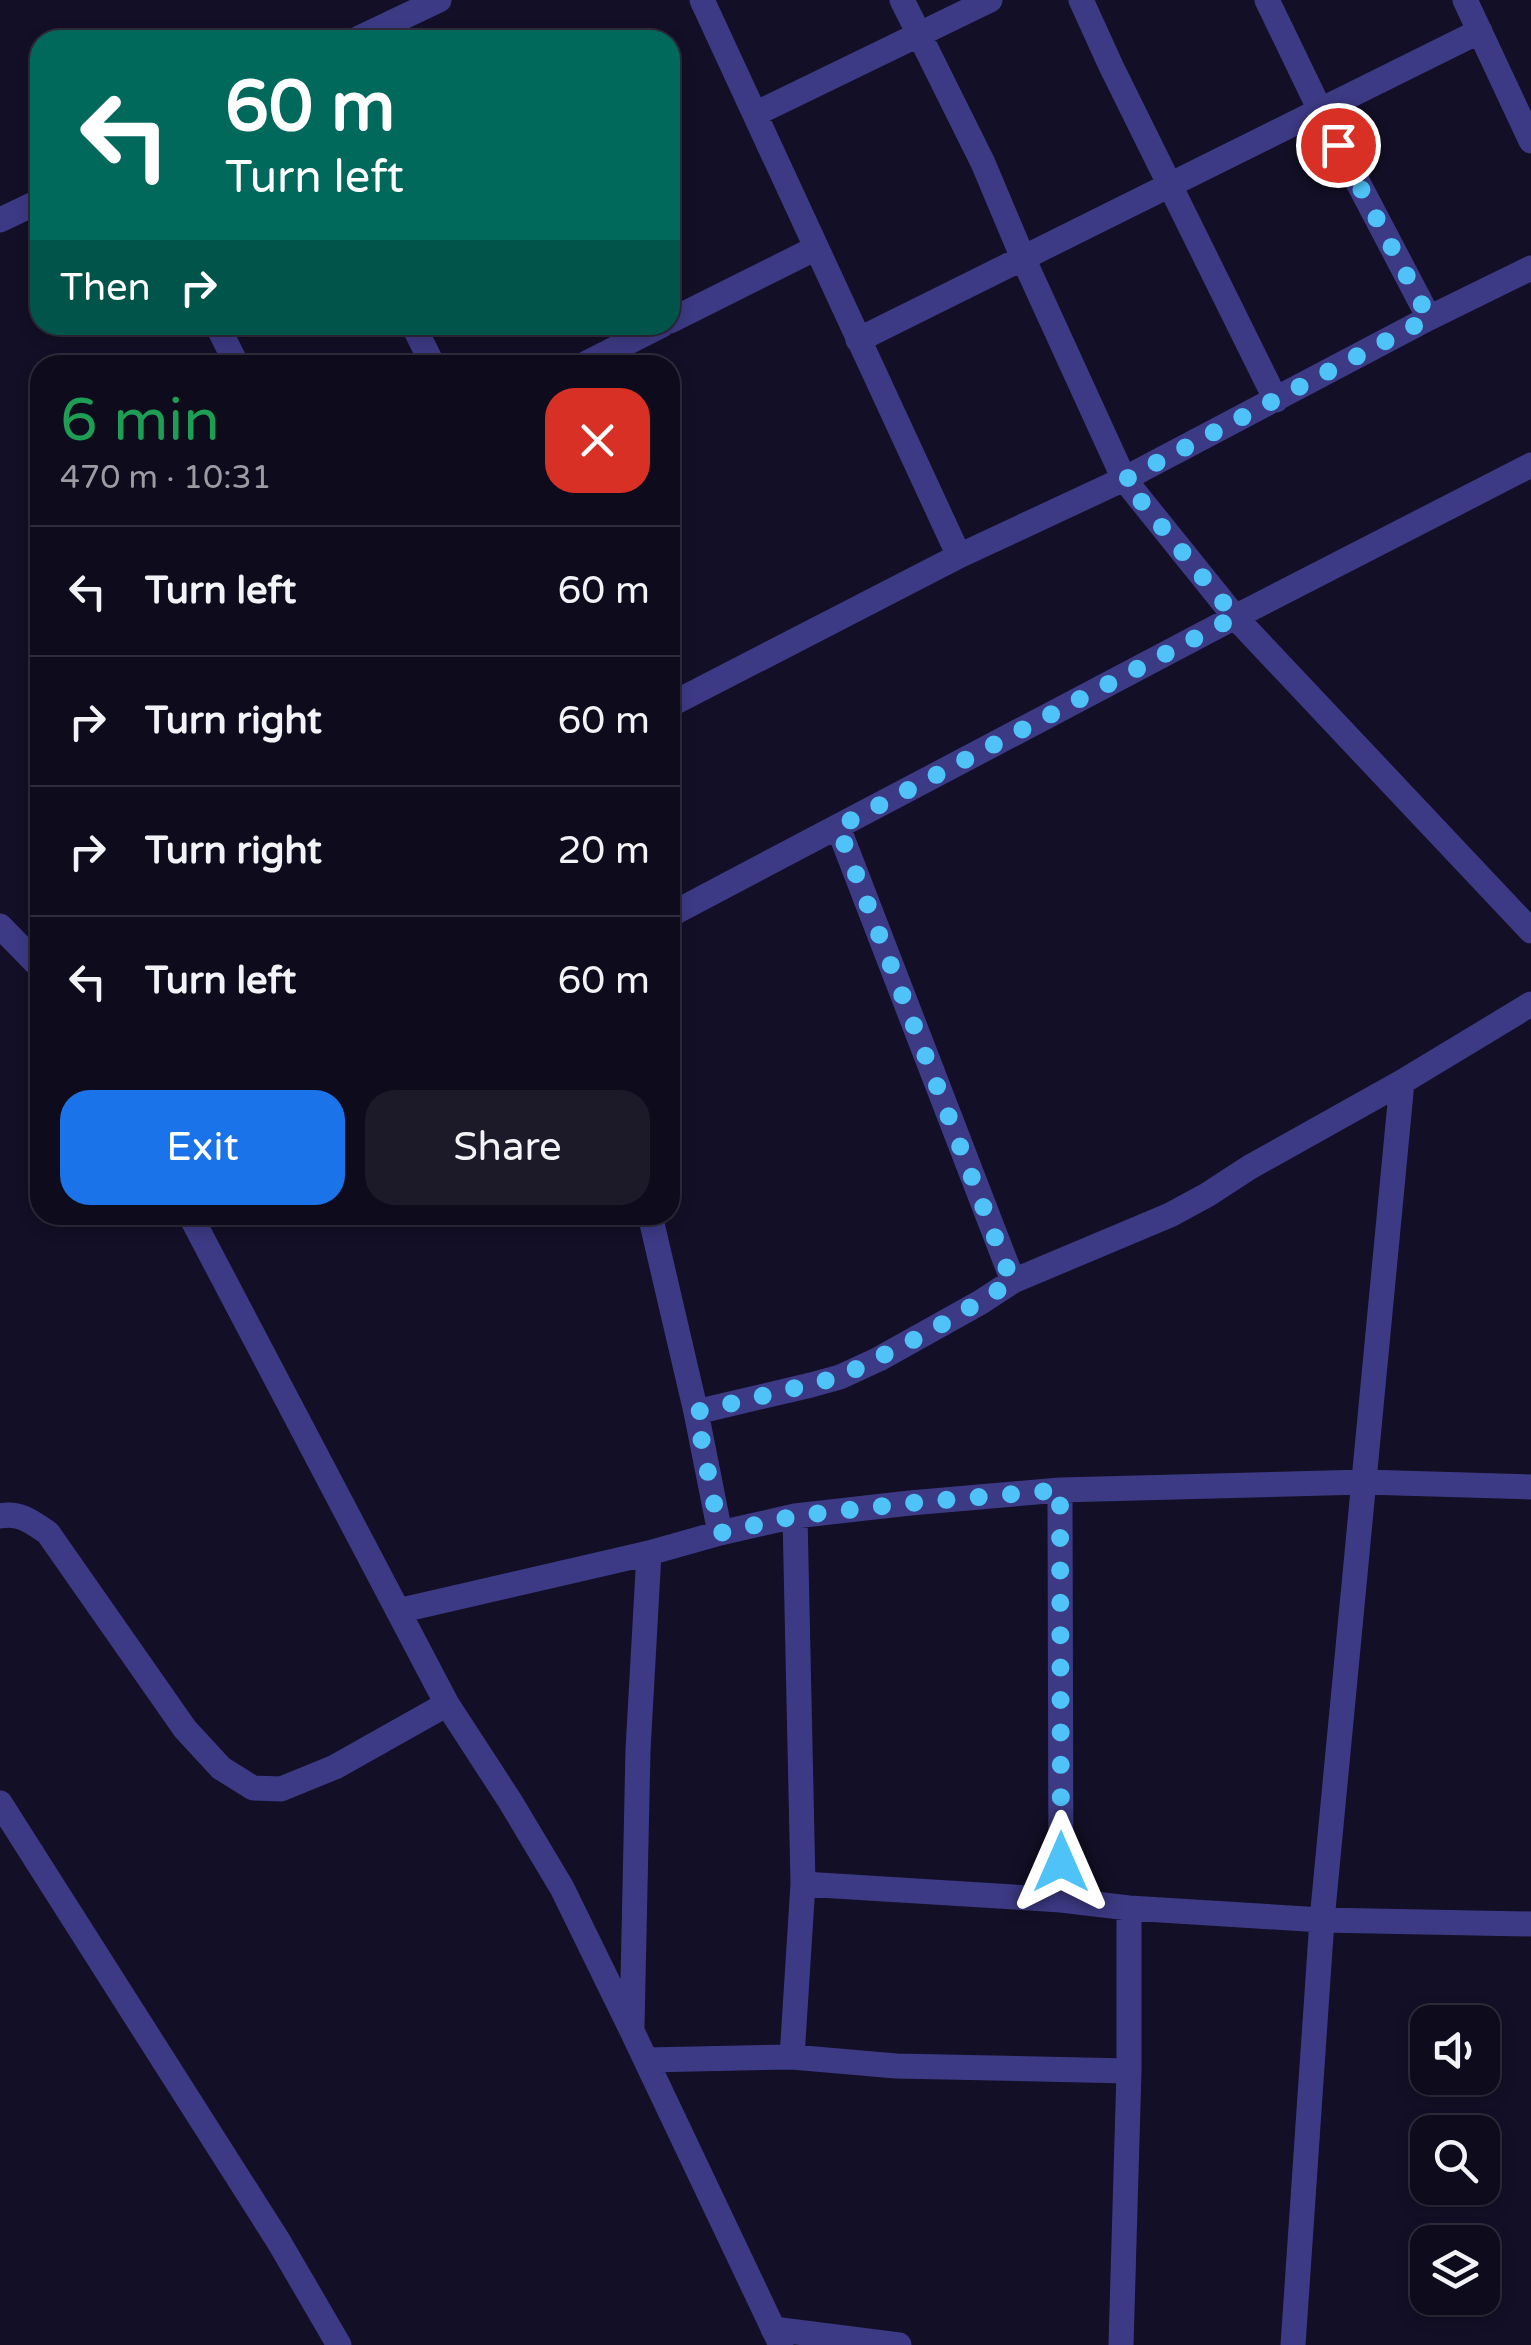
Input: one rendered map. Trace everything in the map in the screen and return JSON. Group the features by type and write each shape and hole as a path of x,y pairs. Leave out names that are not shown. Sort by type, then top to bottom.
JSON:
{"street":[{"path":"376,30 439,0"},
{"path":"702,0 958,556"},
{"path":"902,0 983,163 1124,480 1235,617 1531,931"},
{"path":"754,114 990,0"},
{"path":"1081,0 1276,400"},
{"path":"1267,0 1429,318"},
{"path":"1465,0 1531,142"},
{"path":"858,340 1480,31"},
{"path":"0,220 30,206"},
{"path":"680,316 816,248"},
{"path":"680,700 958,556 1124,480 1531,268"},
{"path":"602,355 642,335"},
{"path":"680,910 1531,465"},
{"path":"838,827 1012,1282"},
{"path":"0,926 30,958"},
{"path":"696,1412 840,1377 929,1332 1012,1282 1170,1215 1531,1004"},
{"path":"1293,2345 1322,1920 1402,1082"},
{"path":"195,1225 447,1704 562,1888 777,2337 899,2345"},
{"path":"652,1225 720,1533"},
{"path":"398,1611 795,1516 910,1503 1060,1490 1364,1482 1531,1487"},
{"path":"1060,1490 1061,1900"},
{"path":"0,1516 24,1517 48,1533 185,1728 220,1768 252,1788 280,1789 335,1767 447,1704"},
{"path":"792,2057 803,1884 795,1516"},
{"path":"632,2031 638,1750 649,1553"},
{"path":"0,1803 279,2242 338,2345"},
{"path":"803,1884 1322,1920 1531,1924"},
{"path":"1121,2345 1129,1908"},
{"path":"646,2060 792,2057 896,2066 1129,2071"}],"route":[{"path":"1061,1862 1060,1490 795,1516 720,1533 696,1412 840,1377 929,1332 1012,1282 838,827 1235,617 1124,480 1429,318 1338,145"}]}
